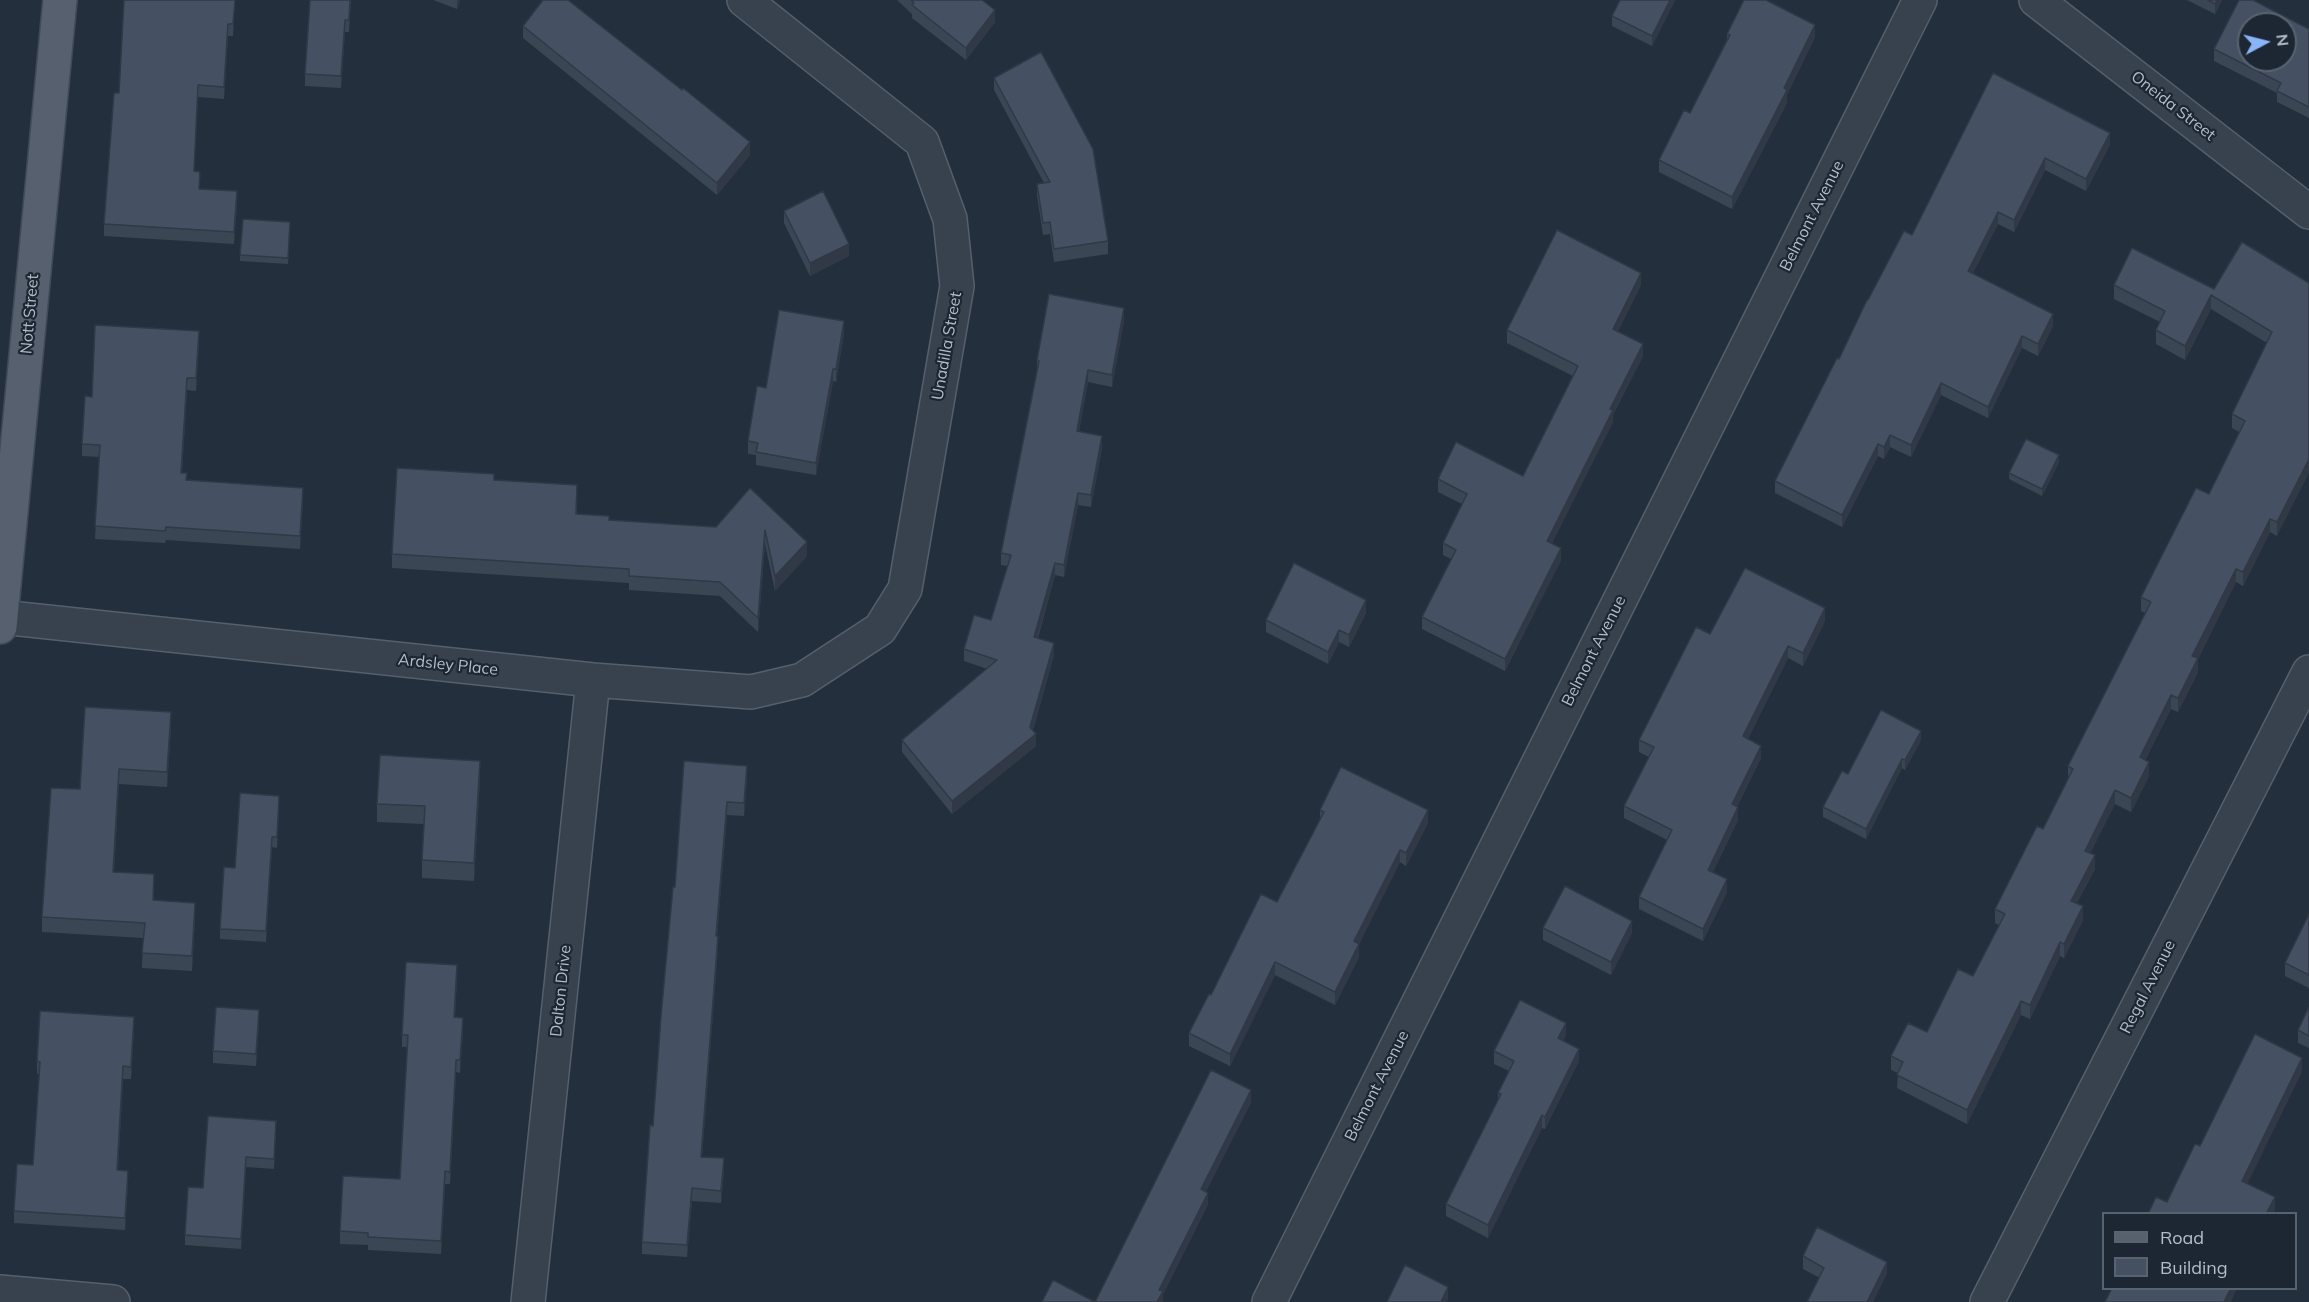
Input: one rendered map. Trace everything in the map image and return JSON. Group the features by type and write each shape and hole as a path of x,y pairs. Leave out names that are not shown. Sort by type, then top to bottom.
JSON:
{"main road":[{"name":"Nott Street","path":"0,620 60,0"}],"street":[{"name":"Unadilla Street","path":"744,0 922,142 950,219 957,286 905,589 880,629"},
{"name":"Belmont Avenue","path":"1269,1302 1920,0"},
{"name":"Oneida Street","path":"2036,0 2309,212"},
{"name":"Ardsley Place","path":"0,620 593,680 751,692 802,680 880,629"},
{"name":"Regal Avenue","path":"1987,1302 2309,672"},
{"name":"Dalton Drive","path":"528,1302 593,680"},
{"path":"0,1293 113,1302"}],"building":[{"path":"124,0 235,0 233,24 228,24 224,87 198,85 194,171 200,172 199,189 237,191 234,232 104,224 114,93 119,93"},
{"path":"310,0 350,0 349,20 345,20 341,76 305,74"},
{"path":"543,0 568,0 750,142 717,183 523,26"},
{"path":"911,0 982,0 995,10 966,48 912,5 914,3"},
{"path":"1620,0 1670,0 1652,36 1612,16"},
{"path":"1744,0 1766,0 1815,25 1784,88 1787,90 1732,197 1659,160 1684,110 1690,113 1730,35 1727,34"},
{"path":"2239,0 2253,0 2276,12 2237,12 2237,61 2214,49"},
{"path":"2297,23 2309,29 2309,107 2277,91 2281,83 2259,72 2297,72"},
{"path":"1041,52 1093,149 1108,241 1054,249 1050,222 1043,223 1037,184 1050,182 994,78"},
{"path":"1993,73 2110,133 2086,179 2045,158 2014,220 1998,212 1968,271 2053,314 2038,344 2022,336 1988,407 1941,383 1911,445 1890,435 1884,447 1878,444 1842,515 1775,481 1904,231 1912,235"},
{"path":"823,191 849,244 810,263 784,211"},
{"path":"243,219 290,222 288,258 240,255"},
{"path":"1557,230 1641,273 1613,329 1643,344 1610,409 1613,410 1547,541 1561,548 1505,659 1422,617 1456,550 1443,543 1467,494 1438,479 1456,442 1523,476 1578,366 1507,330"},
{"path":"2242,242 2309,283 2309,459 2277,522 2270,519 2243,572 2236,569 2192,656 2198,658 2178,698 2171,695 2140,757 2149,762 2131,798 2115,790 2085,851 2095,855 2071,901 2083,906 2064,944 2060,942 2030,1005 2021,1001 1967,1110 1897,1075 1903,1062 1891,1056 1908,1023 1927,1032 1958,969 1973,976 2005,914 1995,909 2037,826 2043,829 2073,769 2068,766 2151,602 2141,597 2196,488 2209,494 2245,421 2232,414 2272,332 2211,295 2185,346 2156,330 2165,311 2114,285 2132,248 2214,289"},
{"path":"1049,294 1124,308 1112,375 1088,370 1077,431 1102,436 1091,495 1078,493 1064,565 1055,563 1034,637 1054,643 1030,727 1036,734 952,801 902,740 997,660 964,649 974,615 991,620 1011,555 1001,553 1039,361 1037,360"},
{"path":"779,310 844,321 816,463 756,452 758,443 748,441 757,386 766,388"},
{"path":"95,325 199,331 196,378 187,378 181,473 187,473 186,480 303,488 300,536 166,527 165,531 95,526 100,445 82,444 85,396 92,397"},
{"path":"2026,439 2059,455 2042,489 2009,473"},
{"path":"397,468 494,474 494,480 577,485 576,514 609,516 609,520 716,527 750,488 807,542 775,576 765,530 758,618 720,582 629,576 629,569 392,554"},
{"path":"1294,563 1366,600 1349,635 1339,630 1328,652 1266,620"},
{"path":"1745,568 1825,608 1803,653 1788,646 1743,736 1761,746 1732,804 1738,807 1708,870 1727,879 1703,929 1639,897 1672,830 1624,806 1654,747 1639,740 1696,627 1710,634"},
{"path":"85,707 171,712 167,772 119,769 113,872 154,874 153,900 195,903 192,956 142,953 145,923 42,917 51,788 80,789"},
{"path":"1881,710 1921,731 1905,760 1902,759 1866,829 1823,807 1842,771 1848,774"},
{"path":"380,755 480,761 474,863 422,860 425,806 377,804"},
{"path":"684,761 747,766 744,803 727,802 701,1157 724,1158 721,1191 692,1188 687,1245 642,1242 650,1125 653,1126"},
{"path":"1341,767 1428,810 1406,853 1400,850 1354,941 1359,944 1335,992 1275,962 1230,1054 1189,1033 1209,994 1211,995 1261,894 1277,902 1324,812 1320,810"},
{"path":"240,793 279,796 277,837 272,837 266,931 220,929 224,867 235,868"},
{"path":"1565,886 1632,921 1611,962 1543,928"},
{"path":"2309,914 2309,975 2285,963"},
{"path":"406,962 457,965 454,1017 463,1018 460,1060 456,1060 450,1172 445,1171 441,1241 368,1237 368,1233 340,1231 343,1176 400,1179 408,1035 402,1035"},
{"path":"1520,1000 1566,1023 1558,1038 1579,1049 1545,1117 1542,1115 1488,1225 1446,1204 1501,1094 1498,1093 1514,1061 1494,1051"},
{"path":"216,1007 259,1010 256,1054 213,1051"},
{"path":"2309,1007 2309,1036 2298,1030"},
{"path":"40,1011 134,1017 131,1067 123,1066 117,1170 128,1171 125,1218 14,1211 17,1164 33,1165 40,1062 37,1061"},
{"path":"2255,1034 2302,1058 2242,1181 2275,1197 2267,1212 2149,1212 2156,1197 2167,1202 2195,1144 2200,1146"},
{"path":"1211,1070 1251,1090 1201,1189 1208,1193 1159,1290 1163,1291 1157,1302 1095,1302"},
{"path":"208,1116 276,1121 274,1159 246,1157 241,1239 185,1235 188,1187 203,1188"},
{"path":"1817,1227 1887,1262 1867,1302 1807,1302 1824,1268 1803,1256"},
{"path":"1405,1265 1448,1287 1441,1302 1387,1302"},
{"path":"1053,1280 1095,1302 1042,1302"},
{"path":"2111,1290 2230,1290 2224,1302 2105,1302"}]}
